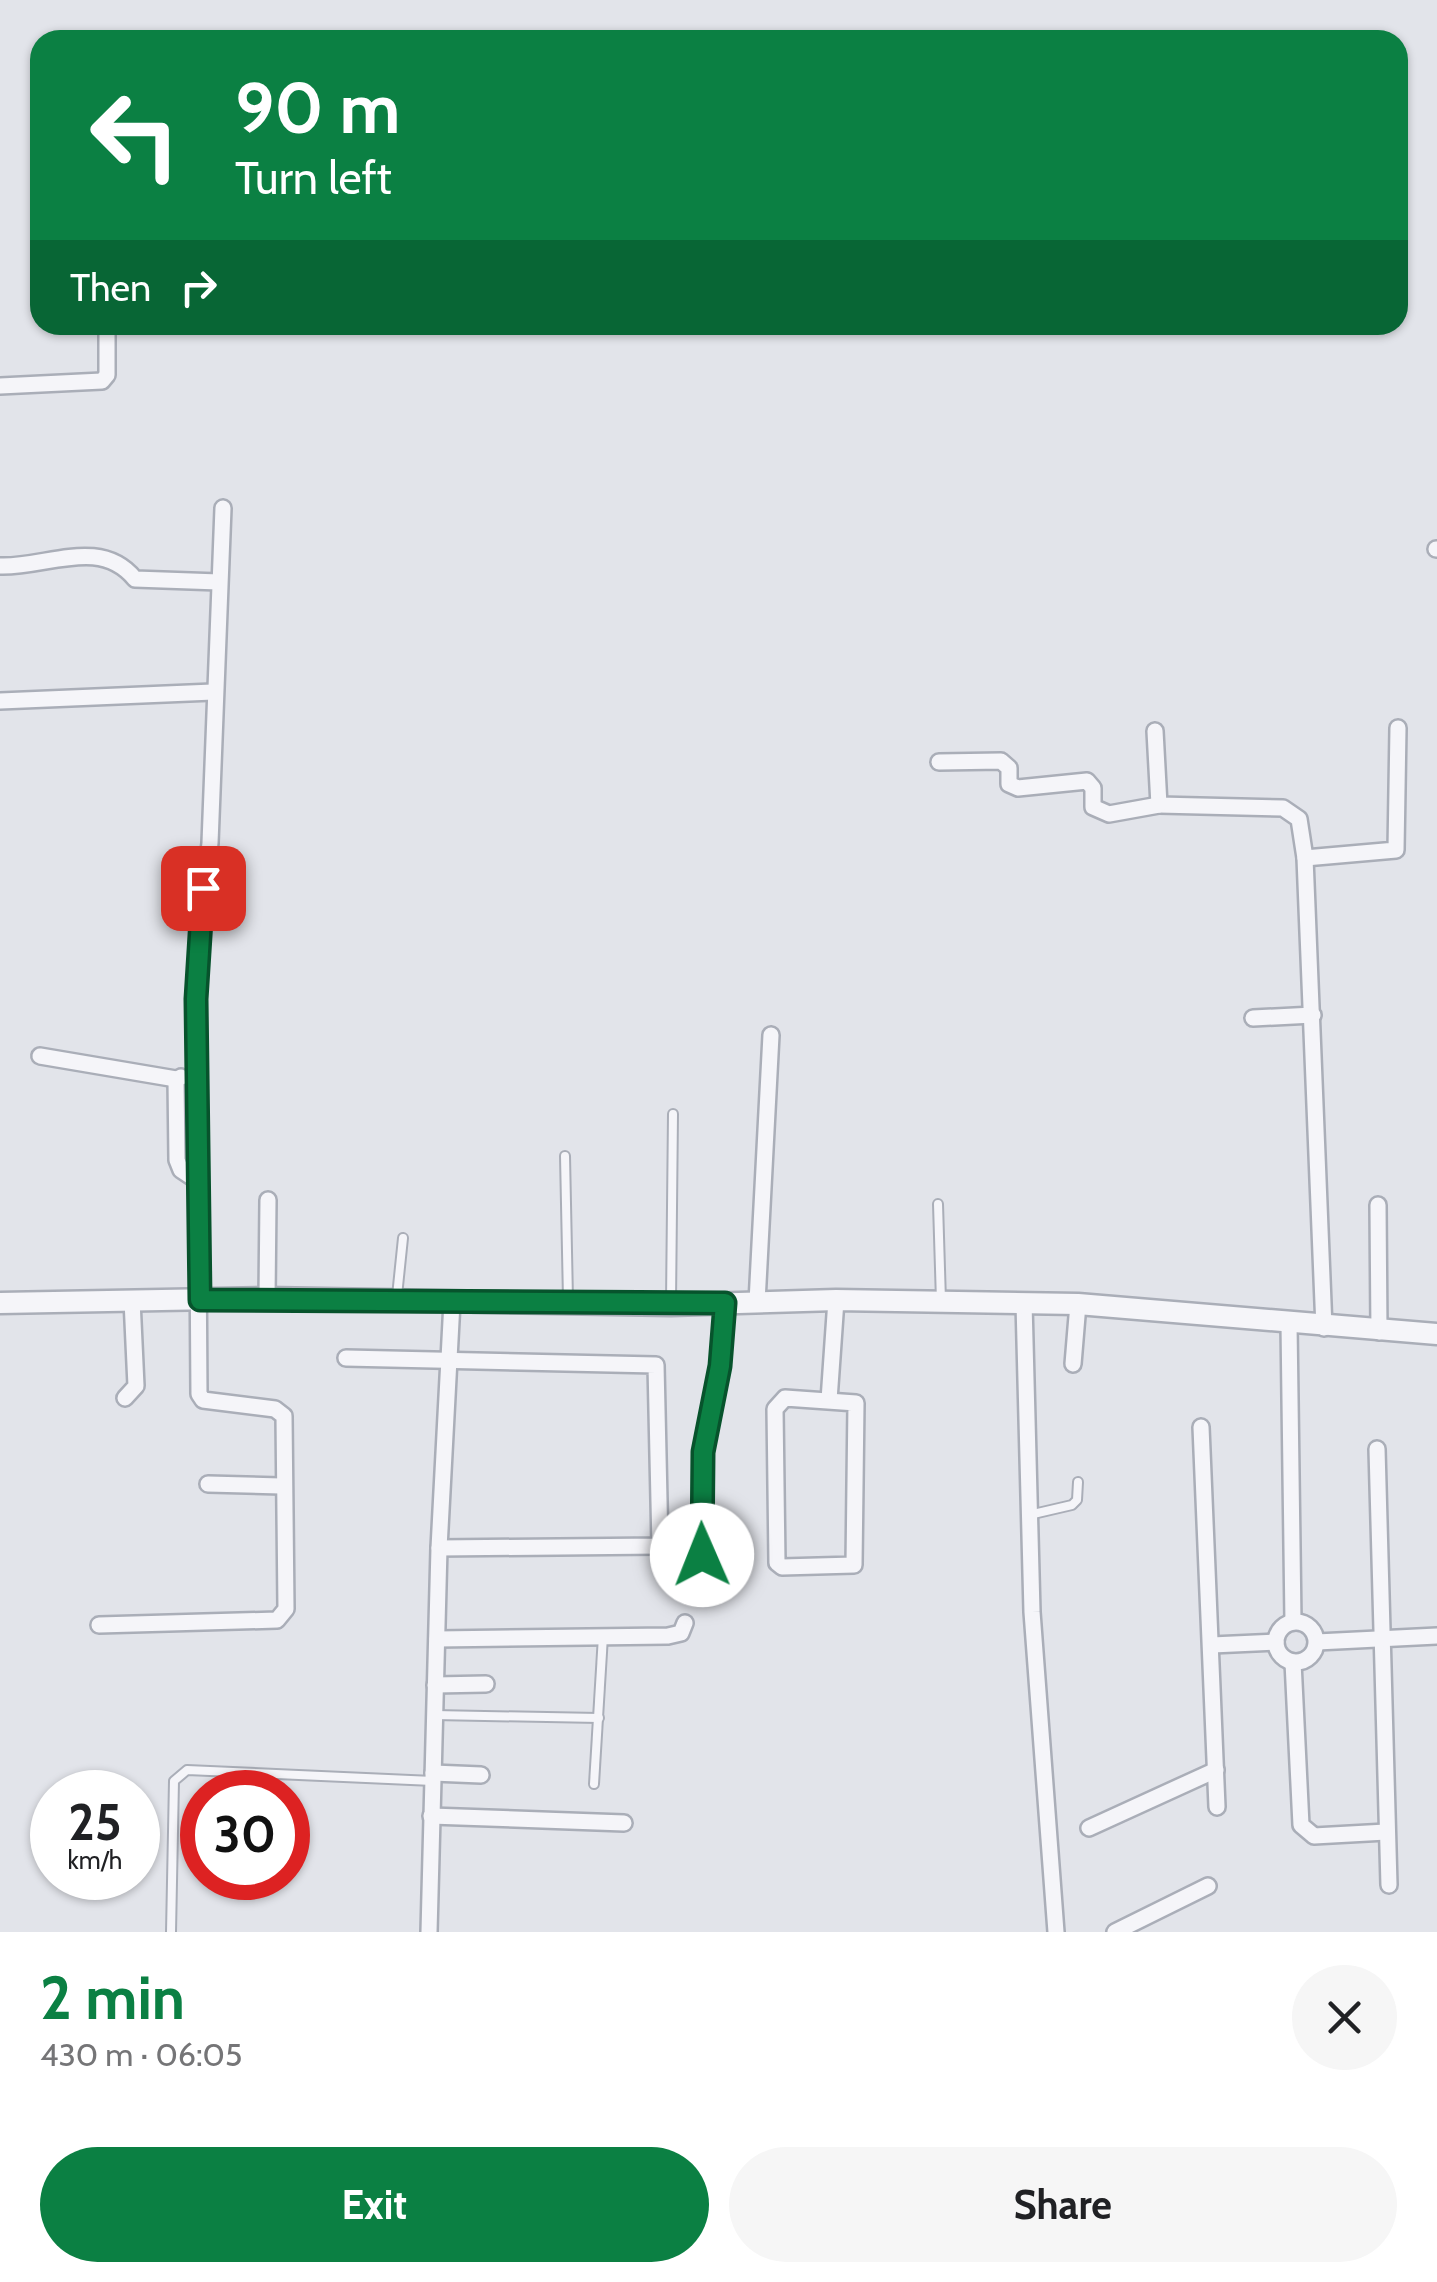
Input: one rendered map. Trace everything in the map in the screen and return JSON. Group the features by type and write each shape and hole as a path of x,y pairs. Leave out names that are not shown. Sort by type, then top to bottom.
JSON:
{"street":[{"path":"0,386 102,381 107,375 107,335"},
{"path":"99,1625 281,1618 286,1609 280,1410 200,1398 200,1300 189,1176 186,1078 210,843 223,508"},
{"path":"0,566 92,556 115,560 135,579 219,582"},
{"path":"0,700 213,692"},
{"path":"1305,858 1396,850 1398,728"},
{"path":"1155,731 1159,805"},
{"path":"939,762 1007,763 1013,787 1087,782 1093,788 1093,806 1109,814 1159,805 1292,810 1299,819 1305,858 1324,1328"},
{"path":"1253,1018 1312,1016"},
{"path":"758,1302 771,1035"},
{"path":"40,1056 186,1078"},
{"path":"267,1298 268,1200"},
{"path":"1378,1204 1379,1332"},
{"path":"0,1304 267,1298 671,1305 941,1301 1078,1304 1324,1328 1437,1334"},
{"path":"125,1398 136,1386 132,1300"},
{"path":"829,1390 836,1300"},
{"path":"428,1932 439,1548 452,1302"},
{"path":"701,1576 703,1452 720,1366 725,1303"},
{"path":"1024,1303 1029,1514 1056,1932"},
{"path":"1073,1364 1078,1304"},
{"path":"1289,1324 1293,1622"},
{"path":"346,1358 450,1356 655,1364 662,1543 654,1547 439,1548"},
{"path":"829,1390 858,1407 857,1563 782,1567 775,1556 775,1409 785,1398 829,1390"},
{"path":"1202,1427 1217,1808"},
{"path":"1377,1450 1388,1885"},
{"path":"208,1484 282,1486"},
{"path":"1293,1622 1306,1624 1317,1642 1306,1659 1292,1662 1281,1655 1276,1642 1281,1629 1293,1622"},
{"path":"436,1639 668,1636 681,1633 685,1624"},
{"path":"1317,1642 1437,1636"},
{"path":"1212,1645 1276,1642"},
{"path":"1292,1662 1301,1826 1314,1836 1386,1832"},
{"path":"435,1685 486,1684"},
{"path":"1089,1828 1216,1770"},
{"path":"433,1777 481,1775"},
{"path":"432,1816 624,1823"},
{"path":"1116,1932 1208,1886"}],"lane":[{"path":"671,1305 673,1114"},
{"path":"566,1156 568,1304"},
{"path":"938,1204 941,1301"},
{"path":"396,1300 403,1238"},
{"path":"1029,1514 1072,1505 1077,1500 1078,1482"},
{"path":"594,1784 603,1636"},
{"path":"434,1715 599,1718"},
{"path":"171,1932 174,1781 187,1770 433,1777"}],"route":[{"path":"203,888 196,966 200,1300 725,1303 720,1366 703,1452 702,1555"}]}
